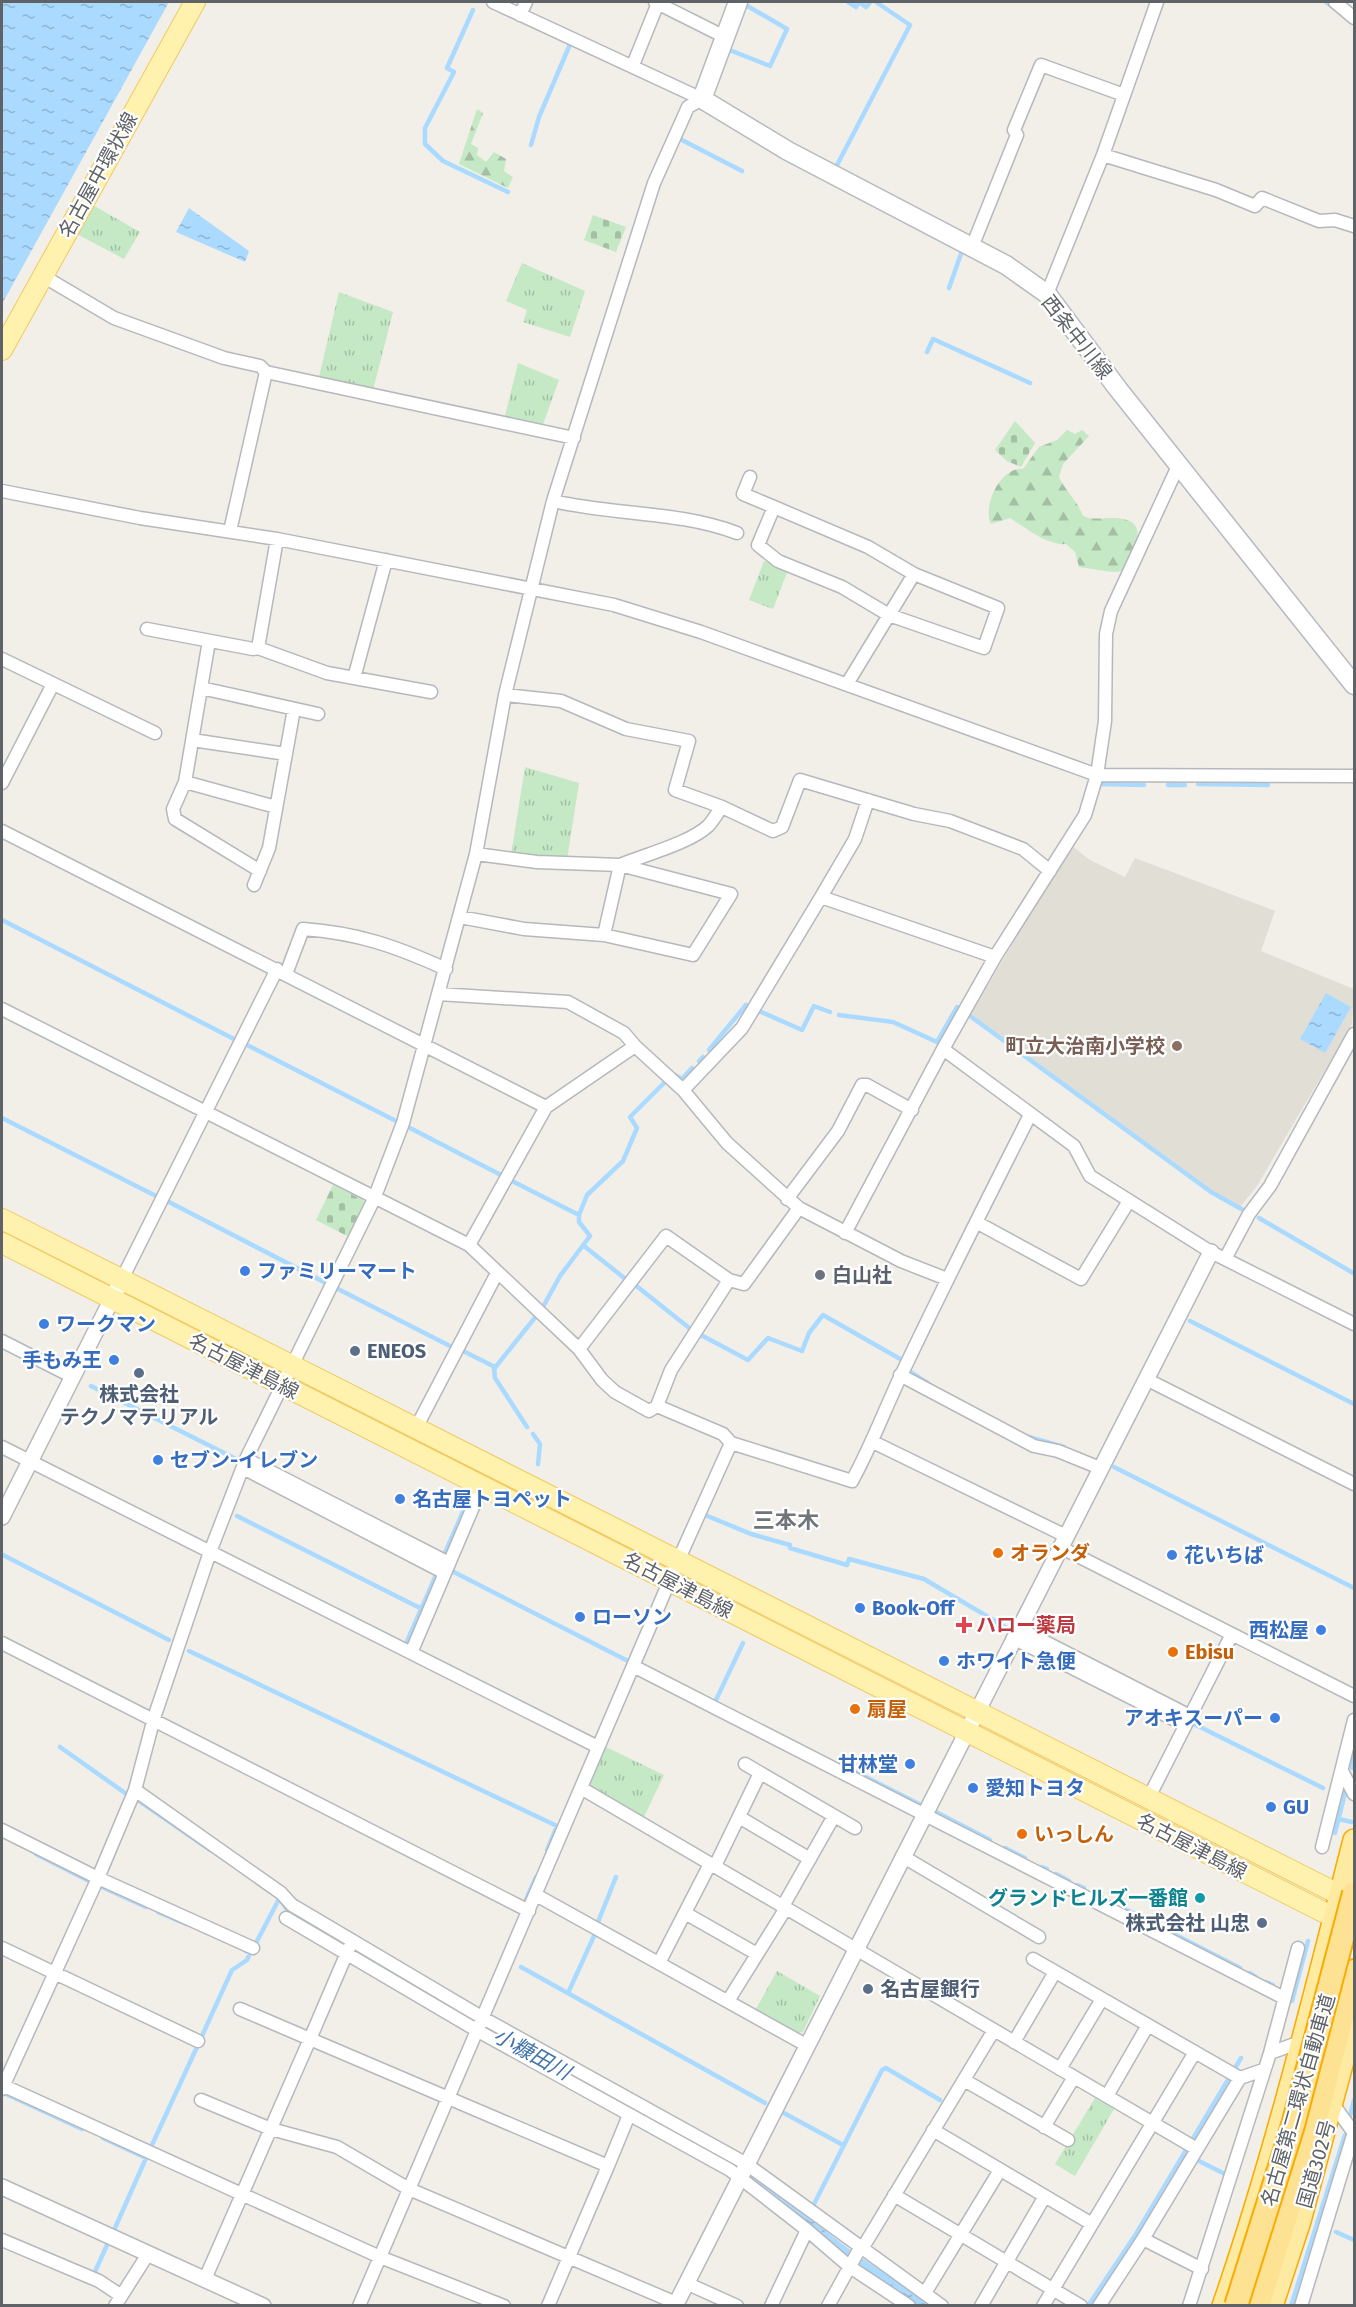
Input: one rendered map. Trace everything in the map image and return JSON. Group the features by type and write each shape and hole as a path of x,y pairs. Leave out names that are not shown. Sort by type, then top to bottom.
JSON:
{"highway":[{"path":"1223,2306 1256,2208 1303,2041 1334,1918 1350,1897 1354,1840"},
{"name":"名古屋第二環状自動車道","path":"1236,2306 1293,2125 1350,1897"},
{"name":"名古屋第二環状自動車道","path":"1258,2306 1312,2129 1354,1971"},
{"name":"国道302号","path":"1272,2306 1300,2221 1354,2020"}],"main road":[{"name":"名古屋中環状線","path":"2,350 195,2"},
{"path":"702,99 738,2"},
{"name":"西条中川線","path":"702,99 716,110 788,151 1006,266 1047,294 1118,389 1354,686"},
{"name":"名古屋津島線","path":"2,1219 975,1712 1350,1897"},
{"name":"名古屋津島線","path":"2,1243 1354,1928"}],"street":[{"path":"493,2 702,99"},
{"path":"520,15 526,2"},
{"path":"633,65 657,2 724,37"},
{"path":"1047,294 1103,155 1157,2"},
{"path":"1335,2 1354,18"},
{"path":"972,247 1017,135 1014,130 1041,65 1124,95"},
{"path":"504,2306 380,2257 2,2087 98,1878 135,1790 154,1718 210,1552 245,1463 375,1199 403,1123 476,854 505,695 553,501 654,183 688,107 702,99"},
{"path":"1103,155 1216,190 1255,206 1262,198 1319,221 1335,220 1354,226"},
{"path":"43,276 114,318 224,358 260,366 266,372 574,438"},
{"path":"230,531 266,372"},
{"path":"845,1233 995,957 1085,814 1097,775 1105,721 1106,634 1112,611 1179,464"},
{"path":"750,477 743,494 774,507 868,547 914,574 998,608 984,648 889,615 842,587 778,561 758,545 774,507"},
{"path":"2,491 140,518 277,539 532,587 614,605 701,632 1097,775 1354,776"},
{"path":"553,501 577,507 680,519 737,533"},
{"path":"258,648 277,539"},
{"path":"354,678 387,560"},
{"path":"847,684 914,574"},
{"path":"147,629 258,648 327,673 431,692"},
{"path":"208,641 185,782 173,809 175,819 260,871"},
{"path":"2,658 155,733"},
{"path":"2,783 52,684"},
{"path":"201,688 318,714"},
{"path":"505,695 561,701 626,729 690,741 675,790 722,807 773,831 782,827 800,780 950,821 1023,849 1050,871"},
{"path":"254,885 269,848 294,709"},
{"path":"192,740 286,754"},
{"path":"185,782 276,807"},
{"path":"683,1090 742,1028 855,839 868,800"},
{"path":"620,865 661,848 687,841 708,826 722,807"},
{"path":"2,831 546,1107"},
{"path":"460,917 524,928 604,935 693,955 731,894 620,865 537,862 476,854"},
{"path":"604,935 620,865"},
{"path":"821,897 995,957"},
{"path":"2,1517 205,1111 282,972 303,929 345,932 407,951 446,969"},
{"path":"438,994 568,1002 624,1033 683,1090 727,1143 799,1208 845,1233 947,1279"},
{"path":"2,1009 469,1245 579,1348 602,1380 615,1392 649,1411 657,1406 671,1370 729,1280"},
{"path":"201,2100 271,2129 337,2147 409,2189 676,2304 742,2170 1146,1379 1218,1256 1270,1186 1354,1034"},
{"path":"469,1245 546,1107 635,1046"},
{"path":"943,1049 1074,1146 1090,1176 1218,1256 1354,1324"},
{"path":"788,1199 838,1131 862,1085 867,1084 912,1110"},
{"path":"657,1406 723,1434 731,1443 852,1481 873,1442 900,1375 1030,1115"},
{"path":"976,1222 1081,1279 1129,1201"},
{"path":"579,1348 666,1236 729,1280 744,1284 799,1208"},
{"path":"416,1428 497,1273"},
{"path":"2,1341 73,1377"},
{"path":"900,1375 1034,1446 1058,1451 1100,1468"},
{"path":"1146,1379 1354,1484"},
{"path":"873,1442 1063,1541 1232,1634 1354,1696"},
{"path":"359,2306 669,1581 731,1443"},
{"path":"2,1447 598,1747"},
{"path":"245,1463 445,1567"},
{"path":"411,1653 445,1567 482,1486"},
{"path":"1016,1633 1187,1720"},
{"path":"1148,1799 1232,1634"},
{"path":"2,1642 529,1911"},
{"path":"633,1666 1284,1998"},
{"path":"1322,1847 1354,1720"},
{"path":"745,1764 855,1828"},
{"path":"1342,1771 1354,1794"},
{"path":"659,1963 739,1818 760,1773"},
{"path":"581,1788 1191,2146"},
{"path":"135,1790 281,1893 292,1905 349,1948"},
{"path":"728,2001 784,1907 834,1816"},
{"path":"739,1818 810,1859"},
{"path":"2,1830 98,1878 253,1948"},
{"path":"902,1856 1039,1937"},
{"path":"536,1895 806,2045"},
{"path":"685,1913 757,1954"},
{"path":"286,1918 349,1948 629,2115 742,2170 807,2230 925,2293 942,2306"},
{"path":"2,1947 54,1974 198,2041"},
{"path":"205,2279 349,1948"},
{"path":"1189,2306 1270,2052 1298,1948"},
{"path":"1033,1959 1234,2075 1263,2070"},
{"path":"1014,2042 1055,1972"},
{"path":"1060,2069 1102,1999"},
{"path":"240,2009 608,2166"},
{"path":"480,2025 742,2170 856,2256 895,2301 909,2306"},
{"path":"1107,2096 1148,2025"},
{"path":"828,2306 994,2030"},
{"path":"1270,2052 1303,2041"},
{"path":"1043,2306 1195,2052"},
{"path":"1099,2306 1143,2239 1191,2146 1234,2075"},
{"path":"1044,2127 1074,2077"},
{"path":"964,2080 1068,2140"},
{"path":"1301,2306 1354,2133 1333,2104"},
{"path":"548,2306 629,2115"},
{"path":"933,2130 1092,2224"},
{"path":"925,2293 1000,2170"},
{"path":"2,2187 263,2306"},
{"path":"894,2195 1081,2306"},
{"path":"981,2306 1045,2196"},
{"path":"771,2306 807,2230"},
{"path":"1143,2239 1202,2269"},
{"path":"2,2240 99,2281 118,2300 148,2254"},
{"path":"686,2283 737,2306"}],"shaded area":[{"name":"町立大治南小学校","path":"1071,845 1090,860 1125,877 1135,858 1275,911 1261,951 1354,989 1352,1024 1257,1186 1240,1207 1211,1190 971,1014"}],"green space":[{"path":"477,109 483,113 471,144 478,148 477,155 486,162 494,152 506,159 504,171 513,177 508,188 459,164"},
{"path":"91,204 140,232 124,259 75,233"},
{"path":"593,215 626,227 616,252 584,240"},
{"path":"522,263 585,291 570,337 523,322 527,310 506,301"},
{"path":"339,292 393,312 372,394 318,381"},
{"path":"518,363 559,380 542,427 504,420"},
{"path":"1015,421 1035,443 1021,467 1007,461 995,450"},
{"path":"1067,430 1075,434 1082,430 1089,436 1063,464 1059,477 1083,516 1123,519 1132,522 1137,528 1136,543 1125,571 1112,572 1079,567 1075,552 1066,544 1044,539 1010,518 991,524 989,507 991,498 1001,480 1015,470 1023,469 1039,447 1057,440"},
{"path":"764,561 788,570 773,609 749,600"},
{"path":"525,767 579,783 567,860 511,855"},
{"path":"333,1185 363,1200 365,1205 349,1237 316,1220"},
{"path":"606,1747 664,1775 643,1819 591,1789 590,1783"},
{"path":"777,1971 820,1996 803,2032 798,2033 756,2009"},
{"path":"1095,2098 1114,2109 1075,2176 1055,2164"}],"water":[{"path":"2,2 169,2 2,304"},
{"path":"189,208 249,251 245,262 176,232"},
{"path":"1326,993 1351,1007 1325,1053 1300,1039"},
{"path":"746,2170 853,2252 932,2305 916,2305 848,2260 743,2175"}],"waterway":[{"path":"848,2 856,7 859,2 866,7 870,2"},
{"path":"836,167 910,25 876,2"},
{"path":"1326,2 1334,8"},
{"path":"727,49 770,66 787,29 744,4"},
{"path":"473,10 447,68 454,72 425,128 425,144 443,161 508,192"},
{"path":"531,145 539,117 571,42"},
{"path":"680,139 742,171"},
{"path":"949,288 963,248"},
{"path":"927,352 933,339 1030,383"},
{"path":"1102,784 1144,785"},
{"path":"1198,784 1268,785"},
{"path":"1168,785 1185,785"},
{"path":"2,920 234,1039"},
{"path":"709,1050 746,1005"},
{"path":"759,1011 802,1030 814,1006 830,1012"},
{"path":"839,1015 893,1022 937,1042 957,1007"},
{"path":"970,1016 1211,1192 1243,1210"},
{"path":"247,1045 396,1121"},
{"path":"699,1061 703,1057"},
{"path":"673,1074 682,1079 692,1068"},
{"path":"544,1305 560,1276 590,1236 579,1222 579,1215 587,1195 623,1161 637,1128 630,1117 667,1080"},
{"path":"2,1118 156,1196"},
{"path":"410,1128 501,1175"},
{"path":"514,1182 579,1215"},
{"path":"169,1202 326,1283"},
{"path":"1259,1218 1353,1273"},
{"path":"584,1246 628,1281"},
{"path":"634,1284 693,1331"},
{"path":"338,1289 452,1347"},
{"path":"527,1427 495,1378 494,1369 537,1315"},
{"path":"699,1334 748,1360 768,1338 802,1351 809,1333 823,1315 902,1360"},
{"path":"1190,1321 1354,1404"},
{"path":"463,1351 495,1367"},
{"path":"909,1371 929,1384"},
{"path":"91,1386 236,1459"},
{"path":"533,1434 540,1444 538,1464"},
{"path":"1029,1437 1064,1447"},
{"path":"1114,1467 1354,1588"},
{"path":"445,1553 465,1507"},
{"path":"705,1515 751,1534 790,1545 790,1548 847,1565 849,1559 924,1579 1007,1628"},
{"path":"237,1516 422,1609"},
{"path":"3,1555 169,1640"},
{"path":"450,1570 626,1660"},
{"path":"405,1646 436,1575"},
{"path":"715,1702 743,1643"},
{"path":"189,1651 557,1826 547,1850"},
{"path":"1194,1724 1323,1788"},
{"path":"60,1747 125,1793"},
{"path":"1352,1768 1354,1756"},
{"path":"840,1764 919,1804"},
{"path":"1335,1833 1346,1789"},
{"name":"小糠田川","path":"139,1801 210,1850"},
{"path":"936,1812 990,1840"},
{"path":"1338,1819 1352,1822"},
{"path":"1005,1848 1025,1858"},
{"path":"36,1854 89,1881"},
{"path":"1042,1867 1047,1869"},
{"path":"1056,1874 1069,1881"},
{"path":"525,1902 536,1877"},
{"path":"598,1922 616,1877"},
{"path":"1077,1885 1084,1888"},
{"path":"102,1887 146,1907"},
{"path":"1093,1893 1114,1904"},
{"name":"小糠田川","path":"279,1898 288,1911 466,2017 741,2170"},
{"path":"255,1945 279,1899"},
{"path":"1127,1910 1240,1968"},
{"path":"158,1912 186,1924"},
{"path":"568,1993 594,1936"},
{"path":"1292,2001 1308,1941"},
{"path":"201,2038 232,1970 247,1960 250,1953 246,1951"},
{"path":"521,1967 765,2103"},
{"path":"1250,1973 1256,1977"},
{"path":"1266,1982 1273,1985"},
{"path":"151,2147 197,2047"},
{"path":"1088,2306 1136,2234 1241,2058"},
{"path":"812,2208 882,2070 886,2068 940,2100"},
{"path":"6,2094 82,2129"},
{"path":"1350,2116 1354,2100"},
{"path":"782,2112 843,2145"},
{"path":"1291,2306 1345,2135"},
{"path":"103,2138 146,2158 115,2228"},
{"path":"1197,2160 1223,2173"},
{"path":"1336,2232 1354,2240"},
{"path":"94,2274 107,2245"}],"place":[{"name":"町立大治南小学校","path":"1177,1046"},
{"name":"ファミリーマート","path":"245,1271"},
{"name":"白山社","path":"820,1275"},
{"name":"ワークマン","path":"44,1324"},
{"name":"ENEOS","path":"355,1351"},
{"name":"手もみ王","path":"114,1360"},
{"name":"株式会社 テクノマテリアル","path":"139,1373"},
{"name":"セブン-イレブン","path":"158,1460"},
{"name":"名古屋トヨペット","path":"400,1499"},
{"name":"オランダ","path":"998,1553"},
{"name":"花いちば","path":"1172,1555"},
{"name":"Book-Off","path":"860,1608"},
{"name":"ローソン","path":"580,1617"},
{"name":"ハロー薬局","path":"964,1625"},
{"name":"西松屋","path":"1321,1630"},
{"name":"Ebisu","path":"1173,1652"},
{"name":"ホワイト急便","path":"944,1661"},
{"name":"扇屋","path":"855,1709"},
{"name":"アオキスーパー","path":"1275,1718"},
{"name":"甘林堂","path":"910,1764"},
{"name":"愛知トヨタ","path":"973,1788"},
{"name":"GU","path":"1271,1807"},
{"name":"いっしん","path":"1022,1834"},
{"name":"グランドヒルズ一番館","path":"1200,1898"},
{"name":"株式会社 山忠","path":"1262,1923"},
{"name":"名古屋銀行","path":"868,1989"}],"district":[{"name":"三本木","path":"786,1520"}]}
